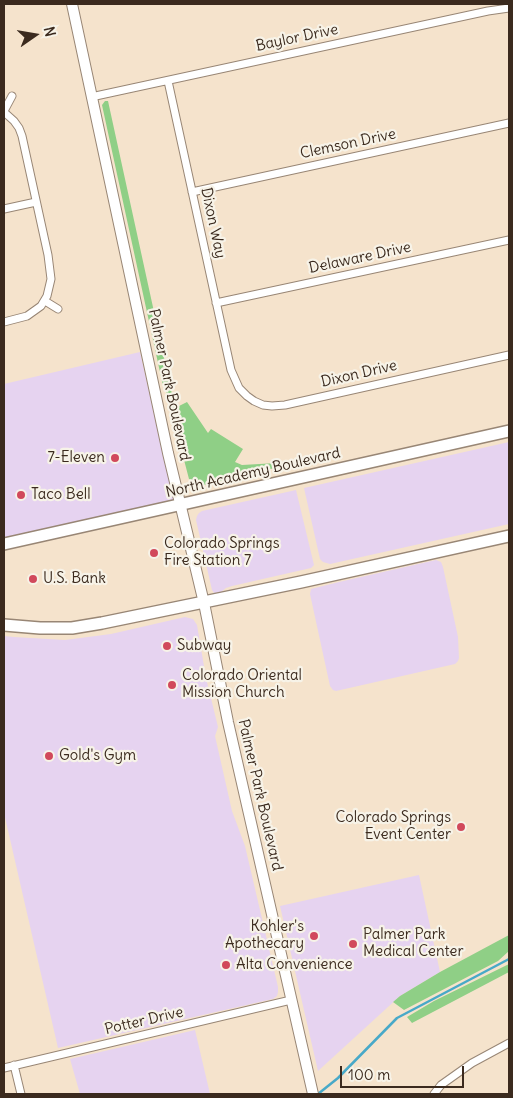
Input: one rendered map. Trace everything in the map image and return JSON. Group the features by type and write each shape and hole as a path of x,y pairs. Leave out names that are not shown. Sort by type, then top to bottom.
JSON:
{"highway":[{"name":"North Academy Boulevard","path":"4,544 509,431"},
{"path":"4,625 72,628 102,624 509,536"}],"main road":[{"name":"Palmer Park Boulevard","path":"72,4 180,504 204,603 228,722 313,1094"}],"street":[{"name":"Baylor Drive","path":"91,97 488,10 509,8"},
{"name":"Dixon Way","path":"168,81 231,370"},
{"path":"4,322 27,316 41,306 45,301 51,279 22,136 14,121 4,111 12,96"},
{"name":"Clemson Drive","path":"192,192 509,123"},
{"path":"4,209 36,202"},
{"name":"Delaware Drive","path":"216,303 509,240"},
{"path":"45,301 58,309"},
{"name":"Dixon Drive","path":"231,370 240,388 247,396 259,403 272,406 285,405 509,355"},
{"name":"Potter Drive","path":"4,1068 291,1000"},
{"path":"434,1094 441,1085 472,1063 509,1044"},
{"path":"14,1065 21,1094"}],"shaded area":[{"path":"140,352 174,501 4,538 4,384"},
{"path":"509,442 509,524 330,564 320,559 304,488"},
{"path":"296,490 314,565 311,568 232,586 221,592 214,593 196,520 199,513"},
{"path":"436,560 441,562 443,567 458,637 458,661 455,664 336,691 333,690 330,686 310,594 311,589"},
{"path":"185,617 193,619 197,625 206,678 218,727 215,736 232,811 245,846 278,987 277,996 273,999 58,1048 4,813 4,636 65,640 111,634"},
{"path":"419,875 440,972 400,996 318,1071 280,906"},
{"path":"195,1030 210,1094 80,1094 70,1059"}],"green space":[{"path":"105,101 108,101 175,408 187,402 208,433 211,429 243,449 235,462 242,465 277,463 279,467 204,485 189,479 165,387 163,386 102,105"},
{"path":"509,935 509,951 498,961 404,1010 393,1002 440,972"},
{"path":"509,964 509,972 412,1023 407,1017 434,1001"}],"waterway":[{"path":"318,1094 338,1078 397,1018 509,959"}],"place":[{"name":"7-Eleven","path":"115,458"},
{"name":"Taco Bell","path":"21,495"},
{"name":"Colorado Springs Fire Station 7","path":"154,553"},
{"name":"U.S. Bank","path":"33,579"},
{"name":"Subway","path":"167,646"},
{"name":"Colorado Oriental Mission Church","path":"172,685"},
{"name":"Gold's Gym","path":"49,756"},
{"name":"Colorado Springs Event Center","path":"461,827"},
{"name":"Kohler's Apothecary","path":"314,936"},
{"name":"Palmer Park Medical Center","path":"353,944"},
{"name":"Alta Convenience","path":"226,965"}]}
